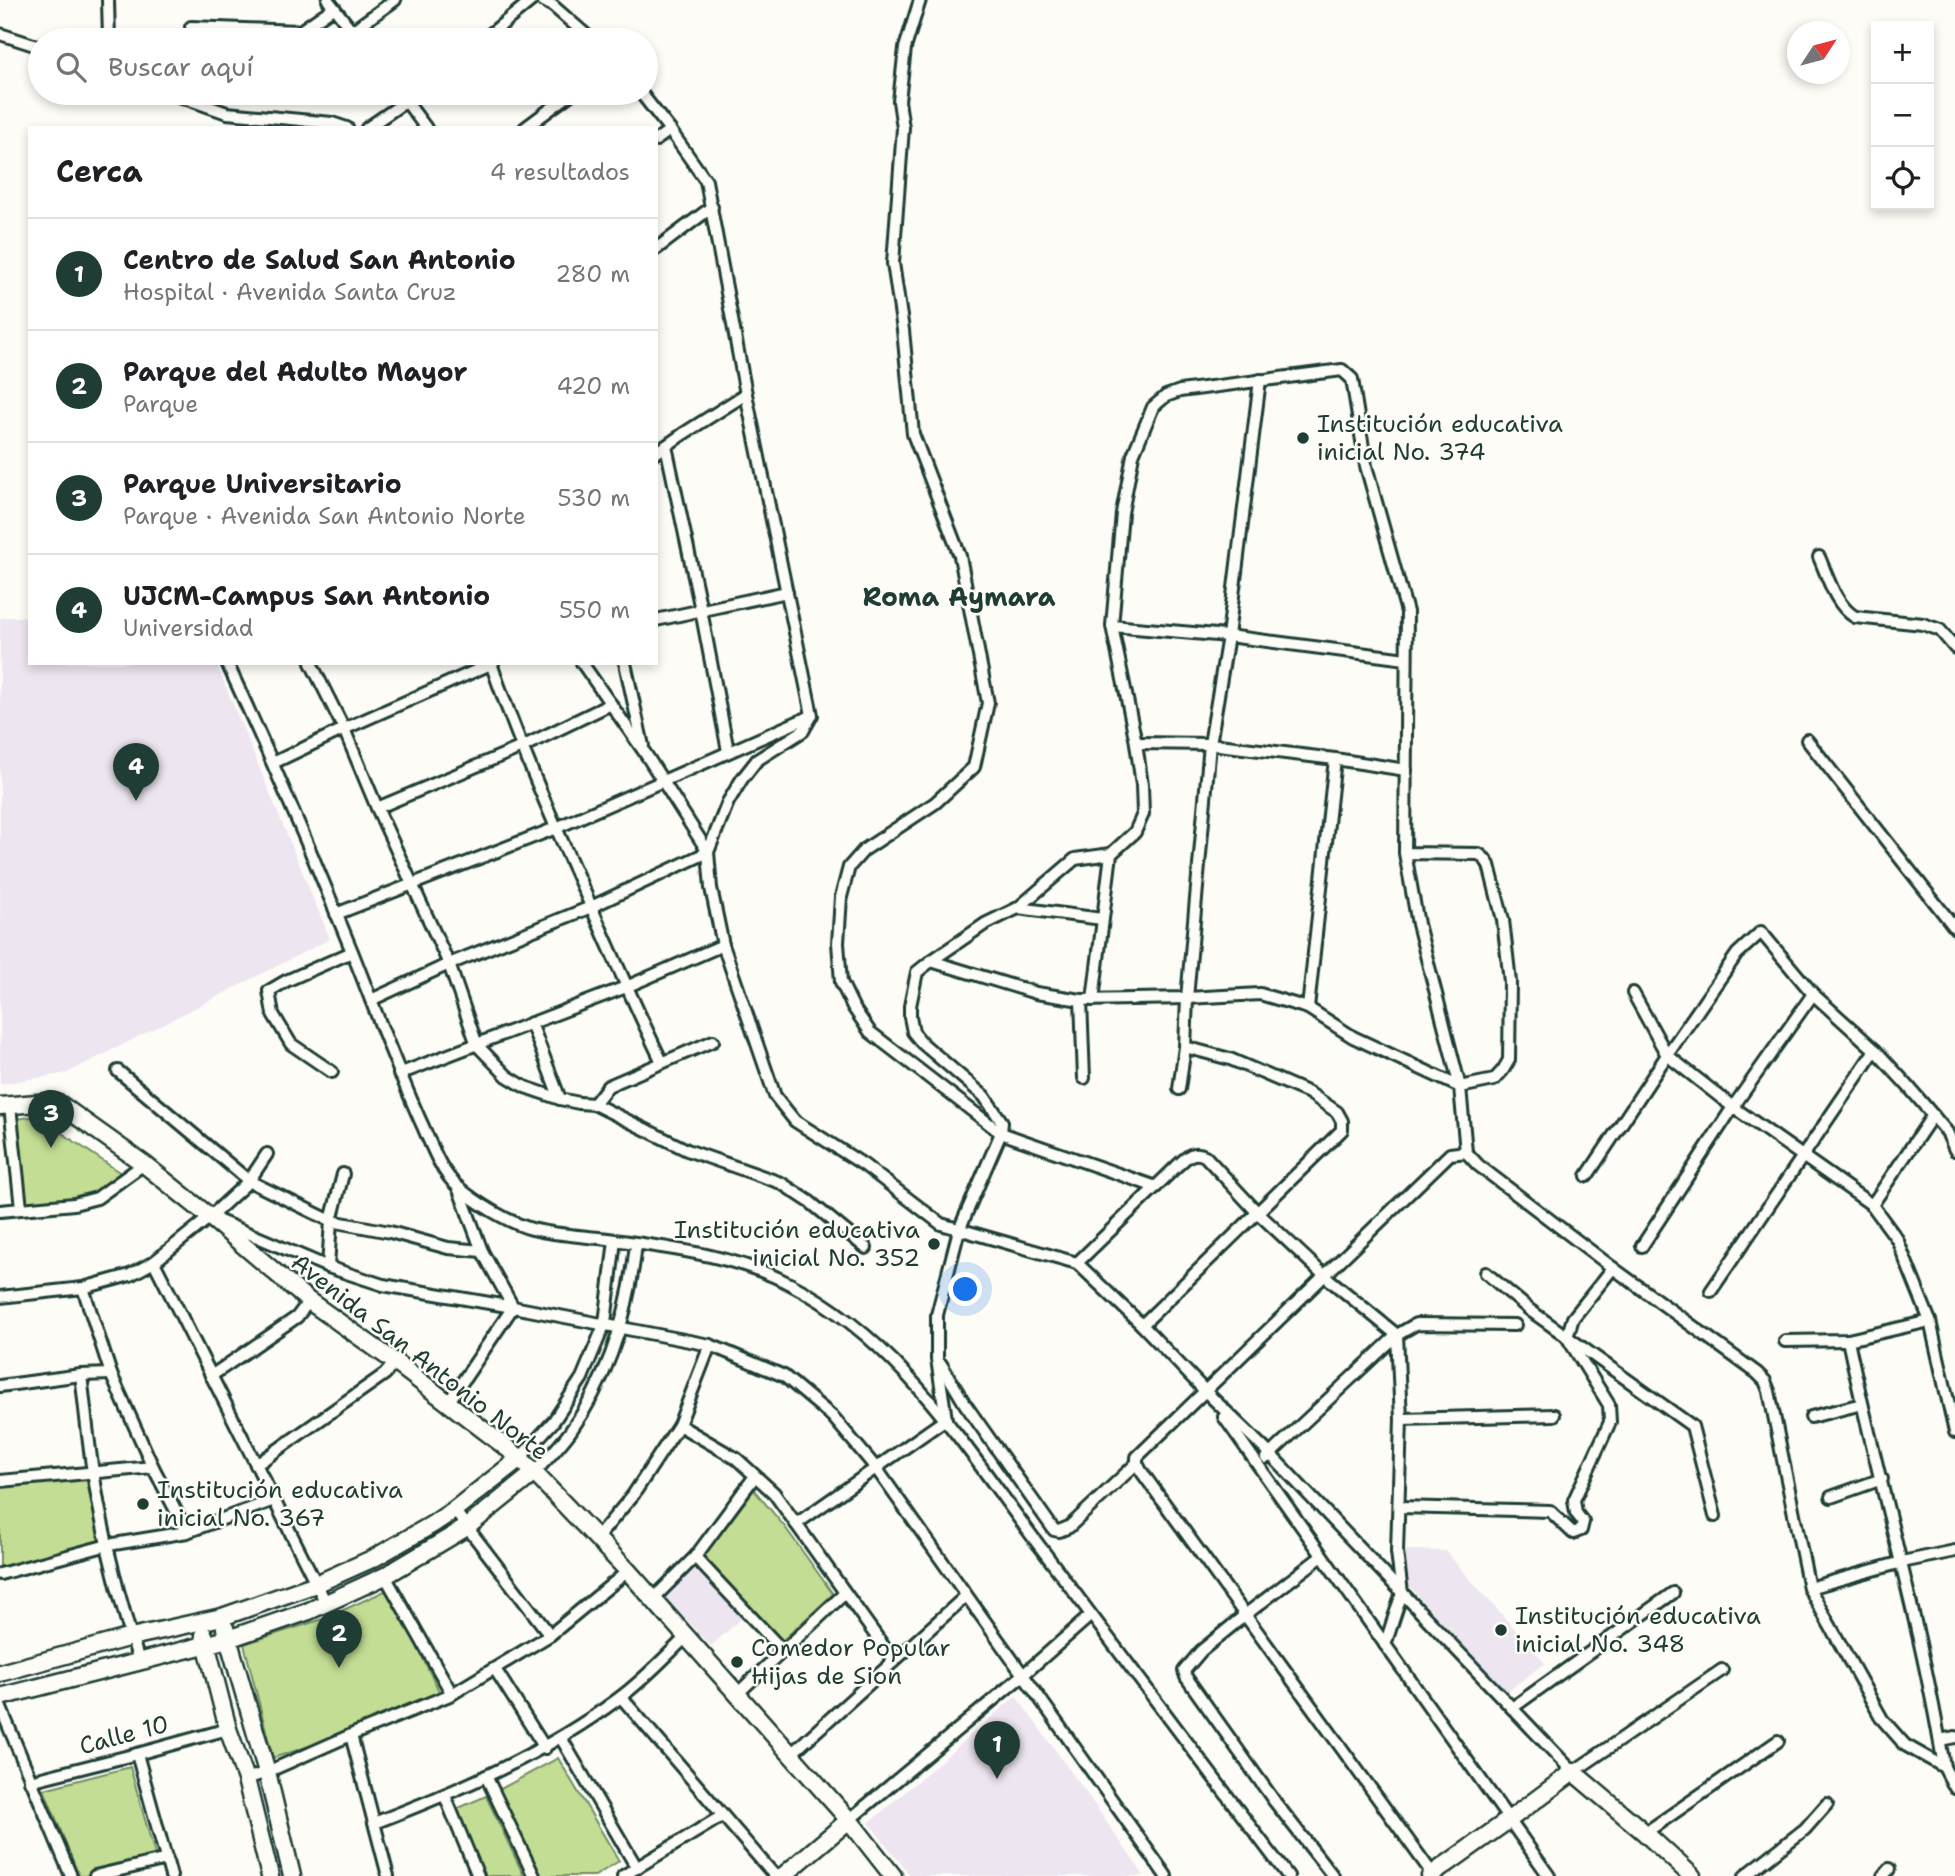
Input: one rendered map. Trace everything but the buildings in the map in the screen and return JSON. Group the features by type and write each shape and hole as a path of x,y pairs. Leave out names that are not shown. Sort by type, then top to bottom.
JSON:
{"street":[{"path":"108,0 109,28"},
{"path":"364,28 395,0"},
{"path":"498,28 532,0"},
{"path":"542,0 578,28"},
{"path":"920,0 905,48 899,101 903,128 894,263 913,434 960,556 988,702 974,767 935,803 864,850 849,867 841,897 838,943 841,982 853,1007 870,1032 1001,1133 1156,1187"},
{"path":"303,28 331,4 349,28"},
{"path":"191,27 218,28"},
{"path":"0,34 28,43"},
{"path":"204,105 227,113 341,126"},
{"path":"369,126 394,105"},
{"path":"410,105 425,126"},
{"path":"528,126 556,105"},
{"path":"650,105 706,181 746,394 812,715 803,731 757,760 742,779 728,802 708,852 711,888 723,945 775,1096 795,1121 864,1165 941,1224 1077,1263 1270,1454 1573,1772 1692,1876"},
{"path":"658,139 670,130"},
{"path":"658,248 712,207"},
{"path":"946,1419 937,1359 937,1315 959,1230 1001,1133 1002,1122 984,1097 922,1044 913,1032 910,1006 917,972 985,924 1018,908 1075,859 1111,854 1135,832 1143,814 1136,743 1112,626 1122,513 1133,455 1153,407 1166,396 1180,391 1342,370 1352,379 1366,466 1407,612 1405,853 1418,924 1460,1087 1466,1152 1478,1165 1612,1268 1765,1381 1809,1588 1882,1719 1905,1745 1944,1767"},
{"path":"1179,1089 1185,1047 1210,744 1228,636 1260,380"},
{"path":"728,751 701,610 661,449 746,394"},
{"path":"1819,557 1841,605 1848,613 1855,617 1923,624 1940,630 1955,648"},
{"path":"658,620 787,592"},
{"path":"1112,626 1228,636 1406,659"},
{"path":"228,665 273,763 400,1074 443,1171 458,1187 495,1212 529,1228 615,1240 747,1265 789,1283 839,1312 882,1350 946,1419 1288,1876"},
{"path":"312,665 344,729 449,964 477,1045 507,1076 525,1087 560,1099 594,1104 687,1150 781,1183 810,1202 866,1248"},
{"path":"273,763 490,665"},
{"path":"492,665 522,747 556,828 662,1062"},
{"path":"583,665 645,753 708,852"},
{"path":"625,665 645,753"},
{"path":"377,808 522,747 611,705"},
{"path":"336,914 556,828 812,715"},
{"path":"1807,740 1955,928"},
{"path":"1136,743 1210,744 1406,770"},
{"path":"1308,1008 1335,759"},
{"path":"371,1000 449,964 591,907 708,852"},
{"path":"931,961 1036,993 1081,1000 1260,994 1308,1008 1353,1037 1460,1087 1494,1080 1509,1059 1510,982 1503,920 1489,865 1479,854 1405,853"},
{"path":"1093,1000 1111,854"},
{"path":"1018,908 1102,919"},
{"path":"1587,1176 1737,954 1761,932 1813,993 1875,1050 1933,1115 1947,1132 1955,1150"},
{"path":"400,1074 626,987 723,945"},
{"path":"332,1072 291,1044 273,1014 269,991 352,952"},
{"path":"1633,993 1667,1055 1733,1107 1872,1205 1897,1239 1930,1321 1953,1409 1955,1432"},
{"path":"1642,1246 1733,1107 1813,993"},
{"path":"1081,1000 1084,1078"},
{"path":"531,1023 560,1099"},
{"path":"594,1104 608,1086 713,1041"},
{"path":"1142,1325 1342,1130 1342,1121 1337,1112 1309,1093 1230,1059 1185,1047"},
{"path":"1711,1291 1875,1050"},
{"path":"118,1071 249,1181 331,1221 390,1232 448,1248 482,1251"},
{"name":"Avenida San Antonio Norte","path":"5,1106 50,1102 61,1105 144,1164 309,1301 395,1362 520,1458 628,1571 849,1820 893,1876"},
{"path":"5,1106 20,1208"},
{"path":"1872,1205 1933,1115"},
{"path":"1466,1152 1450,1154 1144,1449 1137,1457 1137,1464 1432,1875 1573,1772 1722,1670"},
{"path":"1077,1263 1191,1154 1200,1153 1325,1276 1397,1335 1401,1419 1398,1552 1402,1593 1385,1645"},
{"path":"0,1297 83,1288 130,1275 154,1262 210,1217 249,1181 267,1154"},
{"path":"0,1211 97,1198 144,1164"},
{"path":"328,1268 331,1221 343,1174"},
{"path":"458,1187 482,1251 513,1307"},
{"path":"210,1217 328,1268 383,1285 605,1323 710,1345 784,1376 833,1416 876,1468 1166,1876"},
{"path":"0,1673 131,1637 201,1623 316,1584 374,1558 454,1510 520,1458 553,1422 582,1378 605,1323 615,1240"},
{"path":"0,1697 228,1639 309,1611 385,1576 467,1527 534,1474 569,1432 598,1384 621,1327 632,1284 636,1244"},
{"path":"154,1262 326,1603"},
{"path":"1399,1507 1550,1510 1573,1533 1581,1530 1583,1522 1576,1513 1574,1500 1610,1422 1609,1405 1567,1337 1573,1318 1612,1268"},
{"path":"1486,1273 1531,1311 1692,1426 1715,1516"},
{"path":"83,1288 111,1374 153,1467 187,1532"},
{"path":"211,1376 297,1317 309,1301"},
{"path":"448,1403 513,1307"},
{"path":"1785,1341 1848,1340 1930,1321"},
{"path":"1259,1464 1397,1335 1416,1324 1515,1325"},
{"path":"1848,1340 1902,1562 1944,1767 1955,1788"},
{"path":"597,1538 633,1494 679,1425 710,1345"},
{"path":"937,1359 965,1404 1054,1530 1069,1527 1137,1464"},
{"path":"256,1465 385,1374 395,1362"},
{"path":"0,1386 81,1375 111,1374"},
{"path":"81,1375 93,1472 108,1545 139,1661"},
{"path":"1206,1392 1549,1876"},
{"path":"1811,1417 1862,1404"},
{"path":"1401,1419 1554,1415"},
{"path":"796,1524 946,1419"},
{"path":"679,1425 737,1459 774,1493 894,1661"},
{"path":"0,1481 153,1467"},
{"path":"652,1600 695,1557 755,1476"},
{"path":"1831,1497 1882,1479"},
{"path":"0,1574 108,1545 187,1532 274,1500"},
{"path":"454,1510 550,1634"},
{"path":"1809,1588 1902,1562 1955,1551"},
{"path":"1322,1556 1201,1651 1184,1671 1275,1802 1333,1876"},
{"path":"695,1557 783,1651"},
{"path":"246,1779 452,1694 550,1634 628,1571"},
{"path":"385,1576 452,1694"},
{"path":"737,1694 845,1592"},
{"path":"1511,1708 1673,1593"},
{"path":"790,1755 966,1596"},
{"path":"783,1876 1091,1615"},
{"path":"222,1617 267,1772 292,1876"},
{"path":"201,1623 228,1729 246,1779 270,1876"},
{"path":"374,1823 444,1796 545,1748 621,1698 686,1637"},
{"path":"495,1669 545,1748"},
{"path":"621,1698 775,1876"},
{"path":"0,1706 69,1876"},
{"name":"Calle 10","path":"30,1781 228,1729"},
{"path":"351,1735 388,1876"},
{"path":"1940,1740 1955,1737"},
{"path":"561,1738 637,1868"},
{"path":"1645,1833 1778,1741"},
{"path":"137,1755 171,1876"},
{"path":"486,1776 534,1876"},
{"path":"444,1796 478,1876"},
{"path":"1745,1876 1805,1829 1827,1804"},
{"path":"623,1876 722,1816"},
{"path":"95,1876 167,1859"}],"shaded area":[{"path":"28,616 28,665 217,665 330,939 67,1073 0,1084 0,618"},
{"path":"1406,1550 1445,1551 1545,1663 1505,1693 1401,1577"},
{"path":"695,1565 743,1617 711,1646 663,1595"},
{"path":"1016,1696 1144,1876 911,1876 869,1823"}],"green space":[{"path":"37,1116 125,1176 97,1195 81,1200 23,1204 16,1119"},
{"path":"86,1478 101,1544 0,1575 0,1485"},
{"path":"754,1490 785,1527 833,1594 782,1641 704,1556"},
{"path":"389,1589 440,1693 352,1732 273,1758 244,1644 326,1618"},
{"path":"558,1758 619,1861 595,1876 535,1876 495,1792"},
{"path":"130,1767 156,1858 79,1876 44,1789"},
{"path":"486,1796 524,1876 484,1876 454,1810"}],"place":[{"name":"Institución educativa inicial No. 374","path":"1303,438"},
{"name":"UJCM-Campus San Antonio","path":"136,801"},
{"name":"Parque Universitario","path":"51,1148"},
{"name":"Institución educativa inicial No. 352","path":"934,1244"},
{"name":"Institución educativa inicial No. 367","path":"143,1504"},
{"name":"Institución educativa inicial No. 348","path":"1501,1630"},
{"name":"Comedor Popular Hijas de Sion","path":"737,1662"},
{"name":"Parque del Adulto Mayor","path":"339,1668"},
{"name":"Centro de Salud San Antonio","path":"997,1779"}],"district":[{"name":"Roma Aymara","path":"959,597"}]}
